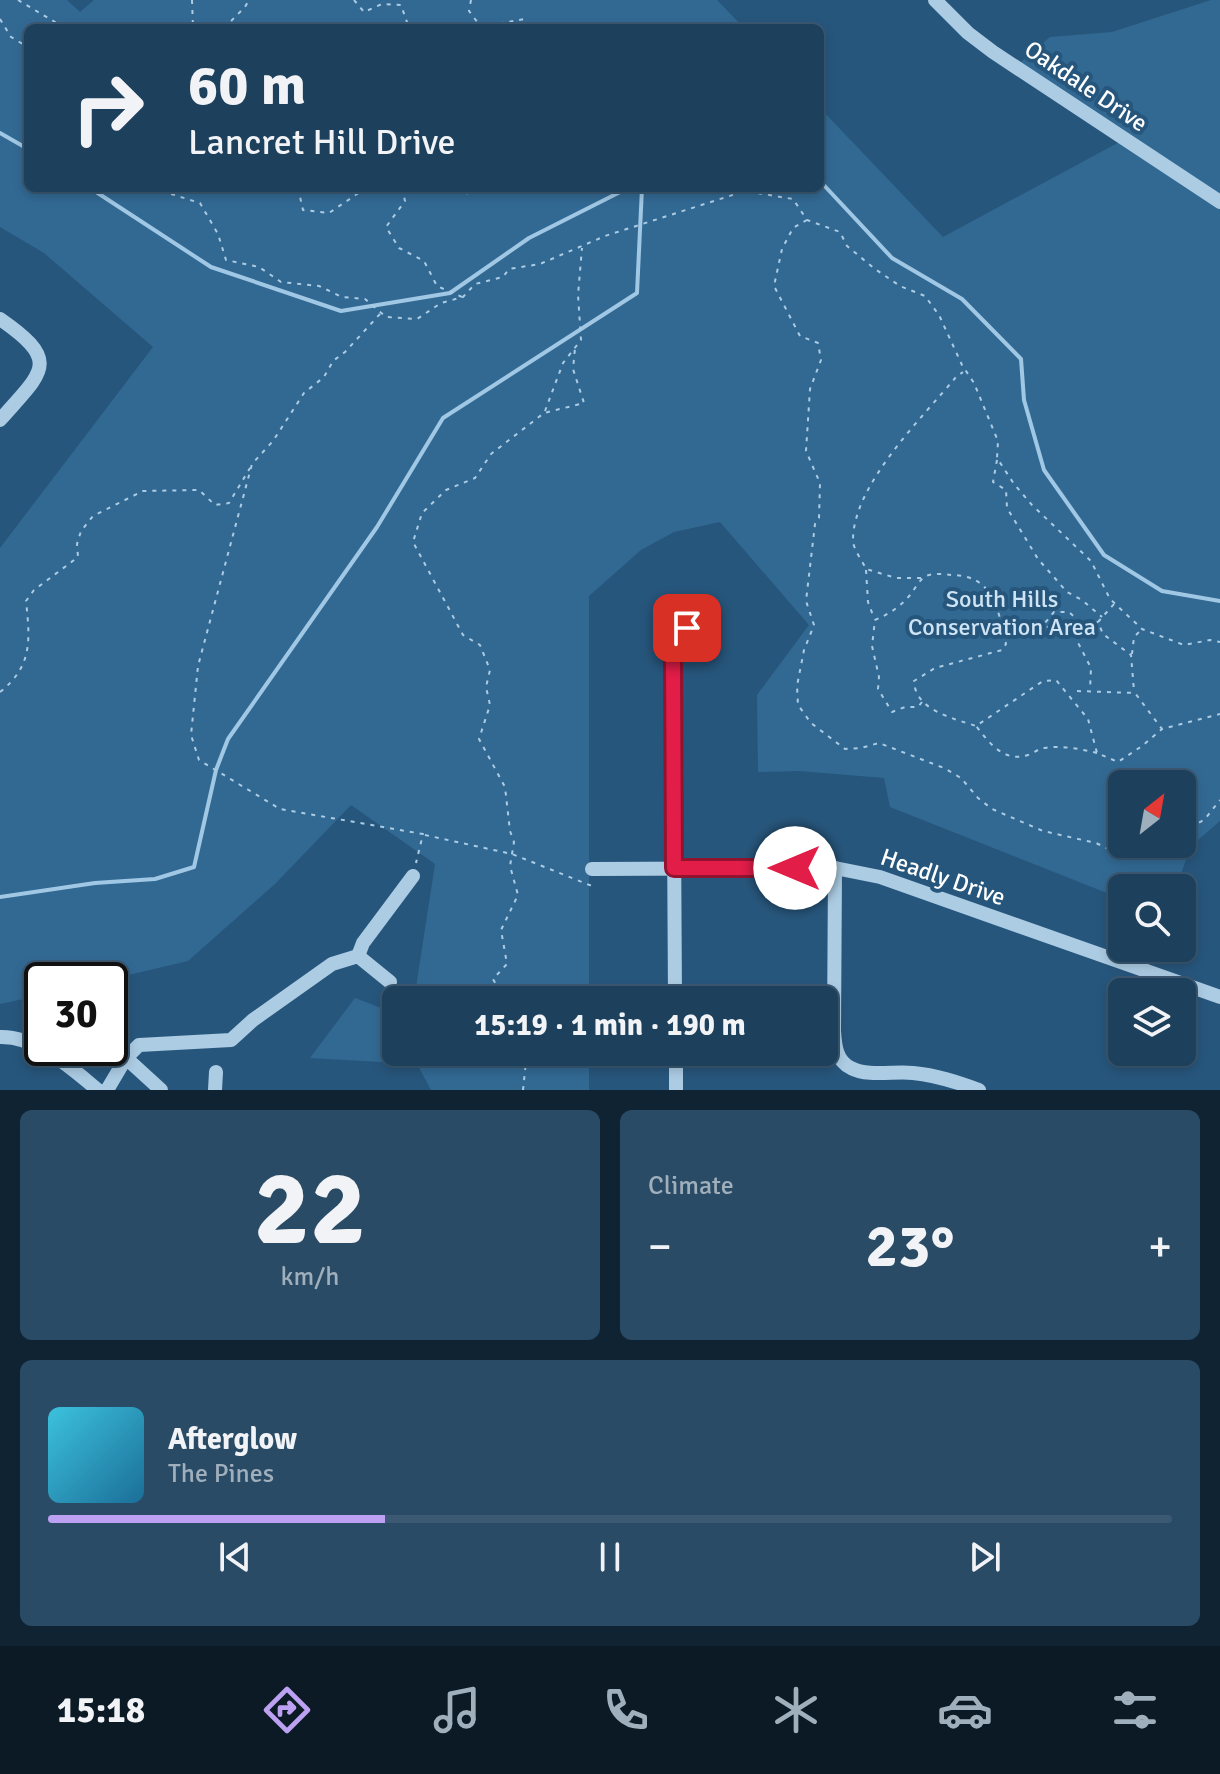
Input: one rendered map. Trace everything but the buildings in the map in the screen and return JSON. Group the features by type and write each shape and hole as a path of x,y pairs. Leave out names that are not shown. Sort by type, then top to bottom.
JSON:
{"street":[{"name":"Oakdale Drive","path":"935,0 968,33 993,52 1220,202"},
{"path":"0,319 33,344 40,356 40,368 35,380 0,420"},
{"path":"675,986 673,658 679,638 687,628"},
{"path":"835,868 834,1031 838,1055 851,1068 860,1071 914,1073 951,1080 979,1090"},
{"name":"Headly Drive","path":"592,869 835,868 880,877 1220,997"},
{"path":"358,956 363,943 413,876"},
{"path":"358,956 390,982"},
{"path":"128,1056 139,1045 231,1040 253,1020 332,964 358,956"},
{"path":"0,1037 12,1036 50,1053 98,1090"},
{"path":"128,1060 161,1090"},
{"path":"107,1090 121,1066"},
{"path":"676,1066 676,1090"},
{"path":"215,1090 216,1072"}],"path":[{"path":"18,0 58,24"},
{"path":"192,0 193,24"},
{"path":"228,24 249,0"},
{"path":"354,0 364,12 382,4 401,5 408,24"},
{"path":"471,0 469,11 479,24"},
{"path":"0,19 11,37 24,45"},
{"path":"497,24 524,19 527,24"},
{"path":"165,192 200,203 218,234 226,260 259,267 281,282 319,286 342,297 365,299 386,317 417,319 441,303 463,297 475,284 503,277 509,269 540,264 605,236 742,192"},
{"path":"299,192 303,210 329,213 360,192"},
{"path":"403,192 405,201 386,227 399,248 424,261 437,286 463,297"},
{"path":"751,192 793,199 807,220 840,232 847,246 875,269 900,286 925,296 939,315 974,383 998,441 993,482 1006,490 1007,508 1038,559 1067,592 1102,617"},
{"path":"807,220 793,228 782,249 774,286 800,336 818,343 821,360 810,389 807,413 809,431 806,451 820,483 819,518 815,524 806,601 814,625 804,650 797,686 798,705 811,723 845,749 879,743 944,768 961,778 992,809 1043,831 1108,849"},
{"path":"544,413 563,363 581,340 578,295 582,246"},
{"path":"0,692 16,680 30,642 26,601 34,590 78,557 77,544 81,531 93,516 143,491 199,490 215,505 229,503 252,464 273,441 304,393 324,377 333,361 381,313"},
{"path":"497,986 493,979 507,964 501,930 518,895 510,866 514,842 505,787 479,739 490,705 486,687 490,670 480,645 463,635 413,542 422,513 446,490 475,478 491,454 544,413 584,403 573,369 575,348"},
{"path":"922,702 918,707 905,707 892,712 878,689 879,677 872,646 875,620 868,602 866,569 853,543 857,515 888,457 956,377 966,371"},
{"path":"997,458 1032,505 1091,561 1115,603 1142,629 1184,645 1210,640 1220,642"},
{"path":"252,464 198,666 191,735 199,760 280,809 423,834 512,854 592,886"},
{"path":"866,569 896,578 922,578 932,574 968,575 983,583 999,611 1006,644 994,653 935,668 914,681 915,692 922,702 947,717 976,726 991,745 1006,756 1026,756 1043,747 1077,748 1118,762 1162,729 1220,714"},
{"path":"875,620 892,613 922,578"},
{"path":"1085,627 1069,612 1054,612 1044,624 1050,629 1072,631 1085,627 1098,622 1115,603"},
{"path":"1098,622 1103,634 1131,655"},
{"path":"1142,629 1134,637 1131,655 1135,693 1162,729"},
{"path":"1072,631 1091,668 1090,691"},
{"path":"976,726 1043,681 1056,680 1088,719 1097,753"},
{"path":"1077,691 1135,693"},
{"path":"1196,824 1205,819 1220,800"},
{"path":"413,876 423,834"},
{"path":"523,1090 526,1066"}],"green space":[{"name":"South Hills Conservation Area","path":"0,0 67,0 80,12 94,0 717,0 740,24 24,24 24,192 824,192 824,112 943,237 1125,139 1016,66 1050,37 1112,32 1211,0 1220,0 1220,821 1196,842 1196,770 1108,770 1108,858 1187,858 1181,874 1108,874 1108,893 890,807 884,778 799,771 758,772 757,695 809,625 720,522 674,532 641,550 589,596 589,986 416,986 435,864 351,805 275,884 188,961 128,975 128,962 24,962 24,999 0,1004 0,548 153,347 44,253 0,227"},
{"path":"355,998 382,1008 382,1062 310,1058"},
{"path":"418,1066 589,1066 589,1090 431,1090"}],"waterway":[{"path":"0,133 24,147"},
{"path":"824,185 892,258 962,299 1021,359 1024,400 1044,470 1104,555 1162,591 1220,601"},
{"path":"96,192 211,267 341,311 450,293 529,238 620,192"},
{"path":"0,897 95,883 155,879 194,867 216,770 228,739 377,527 443,418 637,293 642,192"}],"route":[{"path":"687,628 679,638 673,658 674,868 795,868"}]}
